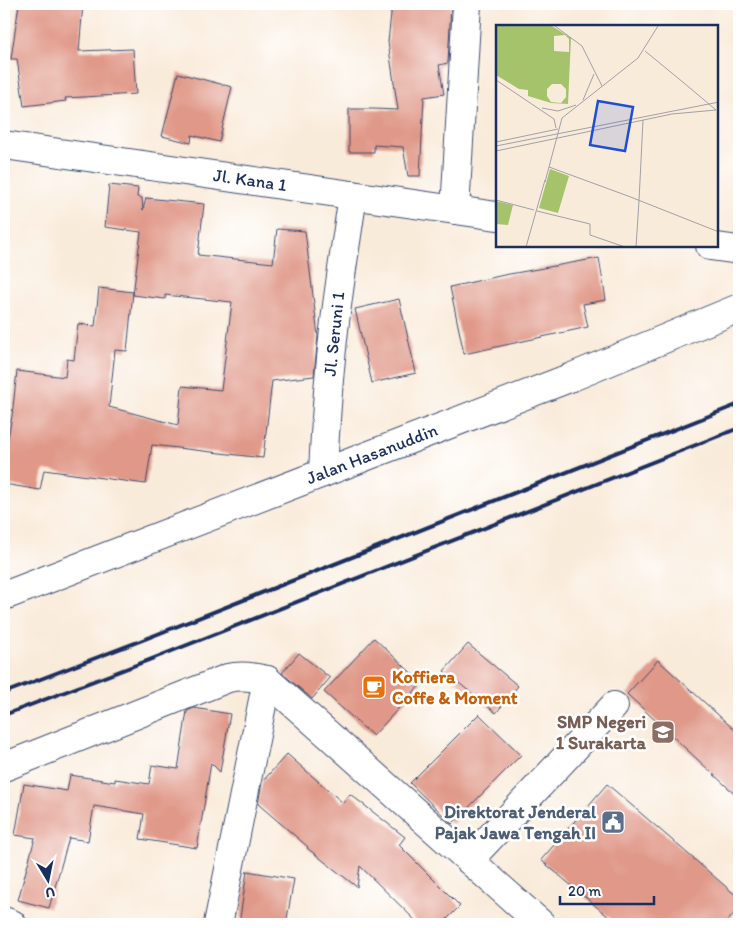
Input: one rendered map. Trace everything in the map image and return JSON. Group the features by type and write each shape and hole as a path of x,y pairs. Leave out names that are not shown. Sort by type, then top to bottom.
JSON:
{"street":[{"path":"455,210 467,4"},
{"name":"Jl. Kana 1","path":"4,145 496,216"},
{"name":"Jl. Seruni 1","path":"323,473 337,300 353,195"},
{"path":"718,247 739,250"},
{"name":"Jalan Hasanuddin","path":"4,596 572,377 739,308"},
{"path":"4,767 228,678 248,676 267,680 541,924"},
{"path":"218,924 267,680"},
{"path":"469,860 614,706"},
{"path":"4,921 12,924"}],"building":[{"path":"19,4 83,4 79,51 133,49 136,94 65,98 66,101 24,106 17,59 11,59"},
{"path":"392,4 451,4 448,63 439,65 444,94 424,97 420,176 408,176 403,147 374,145 374,152 349,152 349,109 398,110 388,42"},
{"path":"178,73 232,87 219,142 192,135 191,143 162,136"},
{"path":"109,185 138,188 137,197 142,198 143,210 146,198 204,204 198,255 273,263 277,229 305,231 318,336 314,376 272,381 263,458 152,445 146,484 44,470 40,490 4,484 4,444 7,444 12,416 17,371 65,377 67,359 74,360 78,324 95,326 99,288 133,292 127,351 115,350 109,407 178,425 182,386 221,390 232,302 165,295 165,299 133,295 141,232 105,227"},
{"path":"599,258 606,300 583,304 588,327 464,354 450,287"},
{"path":"399,299 416,373 372,383 355,309"},
{"path":"374,638 422,683 373,736 324,692"},
{"path":"468,644 518,686 496,713 444,671"},
{"path":"299,653 330,678 312,699 282,673"},
{"path":"658,660 739,734 739,798 627,694"},
{"path":"194,708 230,714 220,772 211,763 197,848 140,839 144,814 94,806 88,841 69,838 49,908 18,900 35,838 15,835 24,784 67,791 70,775 115,782 115,779 149,784 152,765 178,769 187,711"},
{"path":"479,714 521,755 452,824 410,783"},
{"path":"287,754 343,803 350,794 405,837 399,845 460,906 442,924 419,924 360,866 357,887 307,848 258,804 262,782"},
{"name":"Direktorat Jenderal Pajak Jawa Tengah II","path":"607,784 739,898 739,908 725,924 617,924 541,860"},
{"path":"247,871 294,879 286,924 240,918"}],"railway":[{"path":"4,693 739,404"},
{"path":"4,715 149,660 739,428"}],"place":[{"name":"Koffiera Coffe & Moment","path":"374,687"},
{"name":"SMP Negeri 1 Surakarta","path":"663,732"},
{"name":"Direktorat Jenderal Pajak Jawa Tengah II","path":"613,822"}]}
